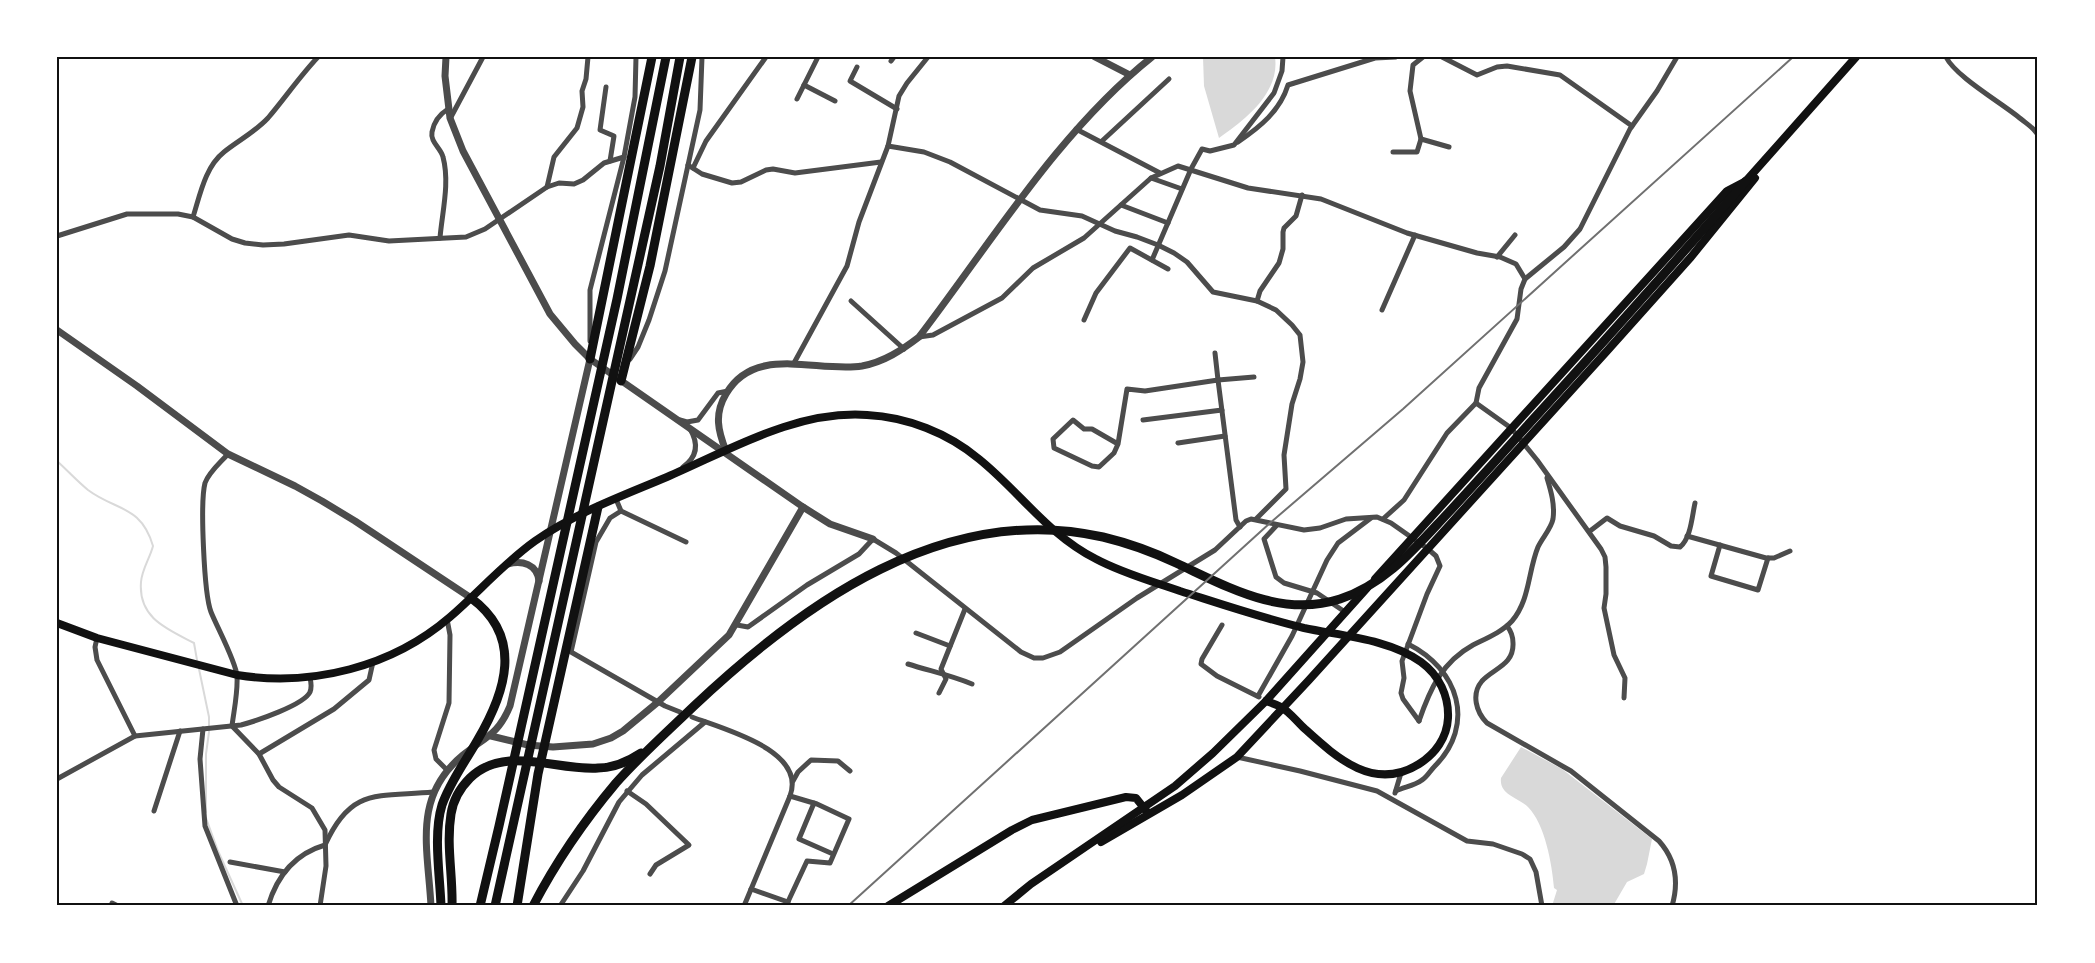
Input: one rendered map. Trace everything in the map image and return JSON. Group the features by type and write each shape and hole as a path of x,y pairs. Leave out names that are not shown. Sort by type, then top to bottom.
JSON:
{"highway":[{"path":"590,359 652,57"},
{"path":"480,906 617,300 666,57"},
{"path":"495,906 574,543 660,166 680,57"},
{"path":"621,381 650,266 692,57"},
{"path":"533,906 549,875 590,816 616,784 653,745 726,676 771,638 840,591 913,555 973,536 1017,530 1058,530 1108,538 1133,545 1173,561 1231,590 1280,604 1326,603 1357,593 1387,574 1410,554 1597,350 1746,181"},
{"path":"517,906 538,774 598,507"},
{"path":"441,906 438,824 441,808 453,780 485,728 496,702 504,668 504,643 501,631 490,614 471,598"},
{"path":"452,906 451,813 460,789 475,774 512,760 584,769 600,768 629,760 653,745"}],"main road":[{"path":"1004,906 1067,859 1175,786 1213,753 1262,698 1345,612 1727,191 1746,181 1856,57"},
{"path":"1067,859 1149,816 1210,778 1237,757 1428,549 1690,257 1744,193 1792,127"},
{"path":"57,623 97,638 237,675 276,679 310,678 334,673 374,661 413,643 447,619 530,544 552,530 616,499 777,430 806,420 850,414 888,417 924,428 967,449 1061,537 1106,564 1130,574 1258,615 1367,641 1418,660 1430,669 1444,693 1448,716 1447,727 1441,742 1428,757 1401,772 1382,775 1348,764 1323,745 1282,707 1262,698"},
{"path":"888,906 1032,820 1126,797 1136,798 1149,816"}],"street":[{"path":"193,218 206,176 216,160 246,138 267,118 295,81 318,57"},
{"path":"446,57 448,109 463,151 550,314 575,344 590,359 726,451 803,507 831,524 873,539 896,553 1021,652 1034,658 1052,656 1070,646 1137,598 1215,550 1246,521 1256,519 1291,529 1313,530 1346,519 1373,517 1383,519 1428,549 1436,556 1440,566 1402,661 1404,678 1401,693 1419,722 1433,685 1443,670 1464,651 1507,626 1522,604 1535,555 1552,523 1552,493 1545,472"},
{"path":"450,118 483,57"},
{"path":"547,187 554,157 577,128 583,107 582,91 586,79 588,57"},
{"path":"431,906 426,831 427,813 433,792 447,770 469,750 490,736 502,722 510,706 540,583 590,359 590,290 624,158 635,98 636,57"},
{"path":"621,381 649,321 691,166 700,110 702,57"},
{"path":"691,166 706,141 766,57"},
{"path":"797,99 818,57"},
{"path":"794,363 847,266 859,222 888,146 899,96 928,57"},
{"path":"1095,57 1130,75"},
{"path":"726,451 720,437 718,419 720,407 736,381 753,370 770,365 794,363 832,367 862,366 903,349 919,337 1076,129 1130,75 1152,57"},
{"path":"1234,145 1274,93 1282,71 1283,57"},
{"path":"1152,260 1191,169 1202,149 1210,151 1234,145 1258,128 1276,110 1284,98 1288,85 1375,58 1396,57"},
{"path":"1393,152 1417,152 1421,140 1410,87 1413,65 1423,57"},
{"path":"1442,57 1477,75 1497,67 1507,66 1560,75 1632,126"},
{"path":"1383,519 1404,500 1447,433 1476,403 1479,388 1517,319 1521,289 1525,279 1564,247 1580,229 1632,126 1657,91 1677,57"},
{"path":"1946,57 1962,74 2013,112 2038,135"},
{"path":"857,68 850,81 897,109"},
{"path":"1102,141 1169,79"},
{"path":"804,85 836,101"},
{"path":"606,87 600,130 614,136 610,161"},
{"path":"440,238 445,195 444,166 441,153 432,138 432,131 438,117 448,109"},
{"path":"1076,129 1160,173"},
{"path":"1421,140 1449,147"},
{"path":"888,146 933,155 1040,210 1082,216 1115,231 1158,245 1187,262 1213,292 1257,302 1276,310 1292,325 1300,335 1303,362 1292,404 1284,455 1286,489 1256,519"},
{"path":"57,236 127,214 178,214 193,218 232,239 263,245 349,235 389,241 466,237 500,219 547,187 559,183 573,184 583,180 610,161 624,158"},
{"path":"691,166 702,174 732,183 741,182 773,169 795,172 881,162"},
{"path":"919,337 933,335 1002,298 1033,268 1083,238 1151,178 1178,166 1248,188 1302,195 1321,200 1415,236 1477,253 1497,256 1516,264 1525,279"},
{"path":"1151,178 1182,189"},
{"path":"1257,302 1260,291 1279,263 1282,232 1296,216 1302,195"},
{"path":"1121,205 1168,223"},
{"path":"1497,256 1515,235"},
{"path":"1382,310 1415,236"},
{"path":"1084,320 1096,293 1130,248 1168,269"},
{"path":"851,301 903,349"},
{"path":"57,330 228,454 296,486 356,521 471,598"},
{"path":"1215,353 1236,520 1240,527"},
{"path":"1118,444 1092,429 1084,429 1072,420 1053,440 1054,448 1092,466 1099,467 1114,453 1118,444 1127,389 1145,391 1254,377"},
{"path":"676,419 694,422 702,417 718,393 728,391"},
{"path":"1476,403 1511,428 1590,531 1605,557 1604,608 1614,655 1625,678 1624,698"},
{"path":"1143,420 1222,410"},
{"path":"672,475 687,464 695,453 696,442 689,427"},
{"path":"1178,443 1225,436"},
{"path":"228,454 209,476 204,494 205,580 210,609 237,675 232,726"},
{"path":"616,499 621,511 686,542"},
{"path":"1590,531 1607,519 1620,526 1654,536 1671,546 1680,547 1684,545 1695,503"},
{"path":"490,736 539,746 593,744 623,731 720,645 737,625 803,507"},
{"path":"621,511 610,518 598,537 571,652 658,702 680,712"},
{"path":"1222,625 1201,664 1217,676 1262,698 1320,573 1338,543 1373,517"},
{"path":"1277,525 1264,539 1276,578 1312,592 1345,612"},
{"path":"1687,536 1768,558 1774,558 1790,551"},
{"path":"737,625 748,627 807,585 859,554 873,539"},
{"path":"1720,545 1712,576 1758,590 1768,558"},
{"path":"508,564 515,562 530,565 537,572 540,583"},
{"path":"939,693 945,679 941,669 965,609"},
{"path":"447,619 450,635 449,702 434,750 436,759 447,770"},
{"path":"1507,626 1513,641 1512,655 1504,665 1480,683 1476,699 1478,712 1487,723 1571,771 1659,842 1668,852 1675,872 1676,886 1672,906"},
{"path":"916,633 950,646"},
{"path":"97,638 95,647 97,660 135,736"},
{"path":"1396,791 1421,781 1438,763 1451,744 1457,721 1457,705 1453,690 1443,670 1427,655 1408,644"},
{"path":"259,753 334,709 369,680 374,661"},
{"path":"908,664 972,684"},
{"path":"57,779 135,736 251,722 297,703 309,694 310,678"},
{"path":"692,717 768,749 783,762 793,781"},
{"path":"560,906 583,871 609,817 627,791 642,775 705,722"},
{"path":"232,726 259,753 279,787 305,803 317,815 325,830 326,866 321,906"},
{"path":"204,729 200,759 205,826 237,906"},
{"path":"154,811 180,731"},
{"path":"1237,757 1371,790 1467,841 1493,844 1526,856 1536,872 1542,906"},
{"path":"744,906 798,772 811,760 838,761 850,771"},
{"path":"1393,800 1401,772"},
{"path":"627,791 646,804 688,845 657,865 650,874"},
{"path":"268,906 285,872 301,855 325,845 339,819 360,800 433,792"},
{"path":"751,889 787,904 807,861 830,862 849,819 814,803 790,796"},
{"path":"814,803 800,839 833,855"},
{"path":"230,862 285,872"}],"shaded area":[{"path":"1203,57 1275,57 1275,70 1266,94 1249,114 1219,138 1204,86"},
{"path":"1521,747 1562,769 1652,839 1644,874 1627,882 1613,906 1552,906 1557,890 1554,888 1549,856 1539,823 1528,807 1506,792 1501,784 1501,778"}],"waterway":[{"path":"57,461 88,490 127,511 142,523 153,546 141,582 144,605 156,621 194,643 197,660"},
{"path":"199,669 209,717 206,754 206,812"},
{"path":"206,818 243,906"}],"railway":[{"path":"848,906 1270,523 1403,409 1793,57"}]}
